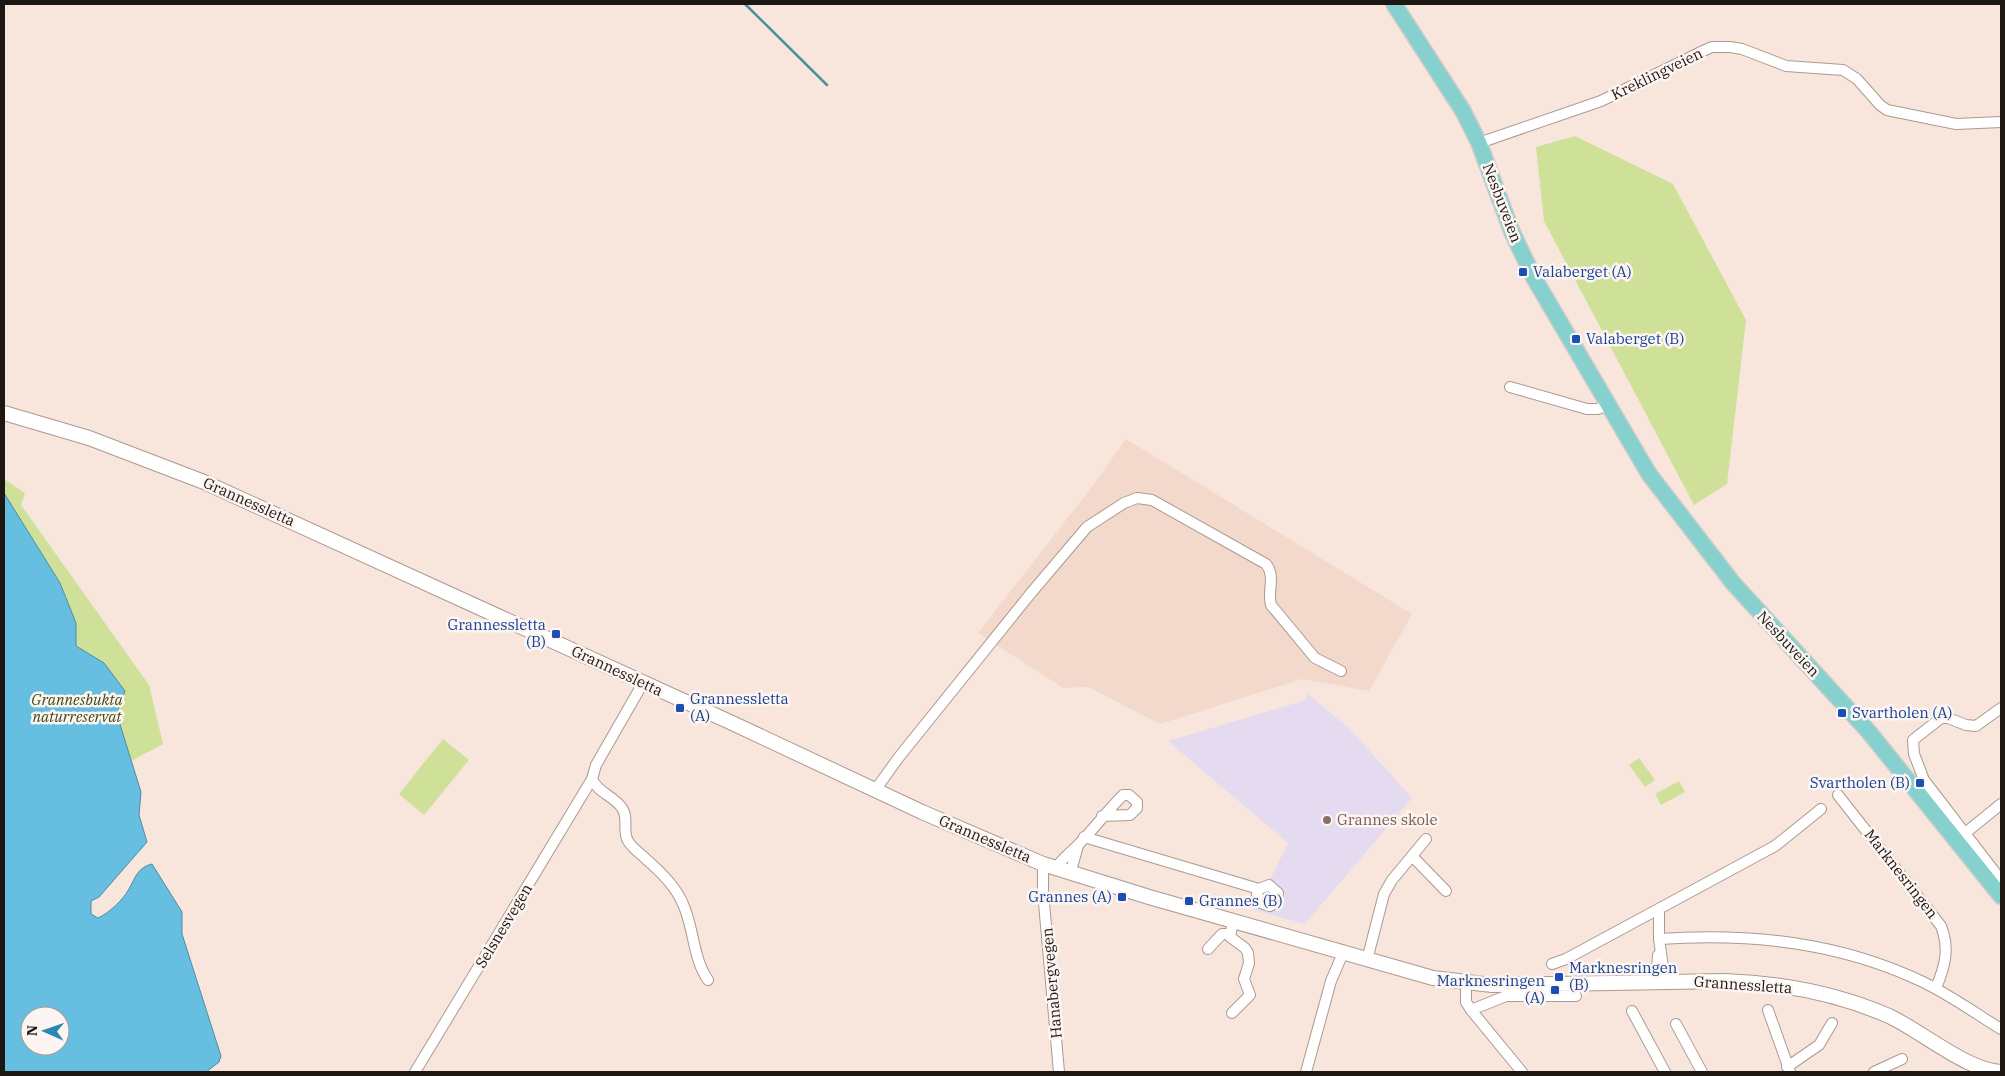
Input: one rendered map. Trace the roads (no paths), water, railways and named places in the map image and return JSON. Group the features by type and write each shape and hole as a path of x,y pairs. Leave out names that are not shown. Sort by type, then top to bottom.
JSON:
{"main road":[{"name":"Nesbuveien","path":"1394,4 1452,91 1479,143 1512,232 1534,278 1649,474 1713,559 1869,732 1981,874"},
{"name":"Grannessletta","path":"4,413 89,438 204,482 876,789 922,812 1049,867 1070,874 1231,927 1343,953 1433,978 1466,983 1541,984 1661,981 1762,983 1818,992 1888,1016 1976,1065 2001,1072"},
{"path":"1981,874 2001,896"},
{"path":"1981,874 2001,908"}],"street":[{"name":"Kreklingveien","path":"1479,143 1601,101 1703,51 1720,46 1742,49 1786,66 1843,70 1857,79 1880,105 1887,110 1956,124 2001,122"},
{"path":"1510,387 1587,409 1598,409 1607,405"},
{"path":"876,789 899,757 1074,542 1098,518 1124,502 1137,498 1152,500 1168,508 1266,564 1272,574 1269,597 1271,605 1315,658 1341,671"},
{"name":"Selsnesvegen","path":"415,1072 592,779 596,764 643,683"},
{"path":"2001,708 1976,726 1966,726 1948,718 1941,718 1913,740 1914,754 1924,780 2001,880"},
{"path":"592,779 600,790 622,808 626,836 630,844 659,871 678,894 686,910 699,960 708,980"},
{"name":"Marknesringen","path":"1838,796 1941,926 1947,946 1947,958 1936,988"},
{"path":"1964,834 2001,804"},
{"path":"1552,964 1566,959 1659,910 1775,846 1821,809"},
{"path":"1049,867 1081,841 1102,816"},
{"path":"1366,960 1384,894 1392,880 1426,838"},
{"path":"1070,874 1081,841"},
{"path":"1081,841 1259,889"},
{"path":"1412,856 1446,891"},
{"name":"Hanabergvegen","path":"1049,867 1043,892 1060,1072"},
{"path":"1659,910 1661,981"},
{"path":"1208,949 1231,927"},
{"name":"Grannessletta","path":"1231,927 1232,941 1245,948 1250,958 1244,979 1250,995 1232,1013"},
{"path":"1659,939 1730,936 1804,944 1868,960 1936,988 2001,1029"},
{"path":"1306,1072 1331,981 1343,953"},
{"path":"1466,983 1466,1002 1470,1010 1522,1072"},
{"path":"1470,1010 1506,996 1576,996"},
{"path":"1768,1010 1789,1069 1819,1045 1832,1023"},
{"path":"1632,1011 1665,1072"},
{"path":"1676,1024 1702,1072"},
{"path":"1874,1072 1902,1059"}],"water":[{"path":"4,493 60,583 76,623 76,646 104,663 125,691 118,710 118,718 141,792 139,815 147,842 99,897 91,901 91,914 98,918 111,910 126,893 140,870 152,864 182,912 182,934 221,1056 219,1062 206,1072 4,1072"}],"waterway":[{"path":"745,4 827,85"}],"place":[{"name":"Valaberget (A)","path":"1523,272"},
{"name":"Valaberget (B)","path":"1576,339"},
{"name":"Grannessletta (B)","path":"556,634"},
{"name":"Grannessletta (A)","path":"680,708"},
{"name":"Svartholen (A)","path":"1842,713"},
{"name":"Svartholen (B)","path":"1920,783"},
{"name":"Grannes skole","path":"1327,820"},
{"name":"Grannes (A)","path":"1122,897"},
{"name":"Grannes (B)","path":"1189,901"},
{"name":"Marknesringen (B)","path":"1559,977"},
{"name":"Marknesringen (A)","path":"1555,990"}],"park label":[{"name":"Grannesbukta naturreservat","path":"77,708"}]}
